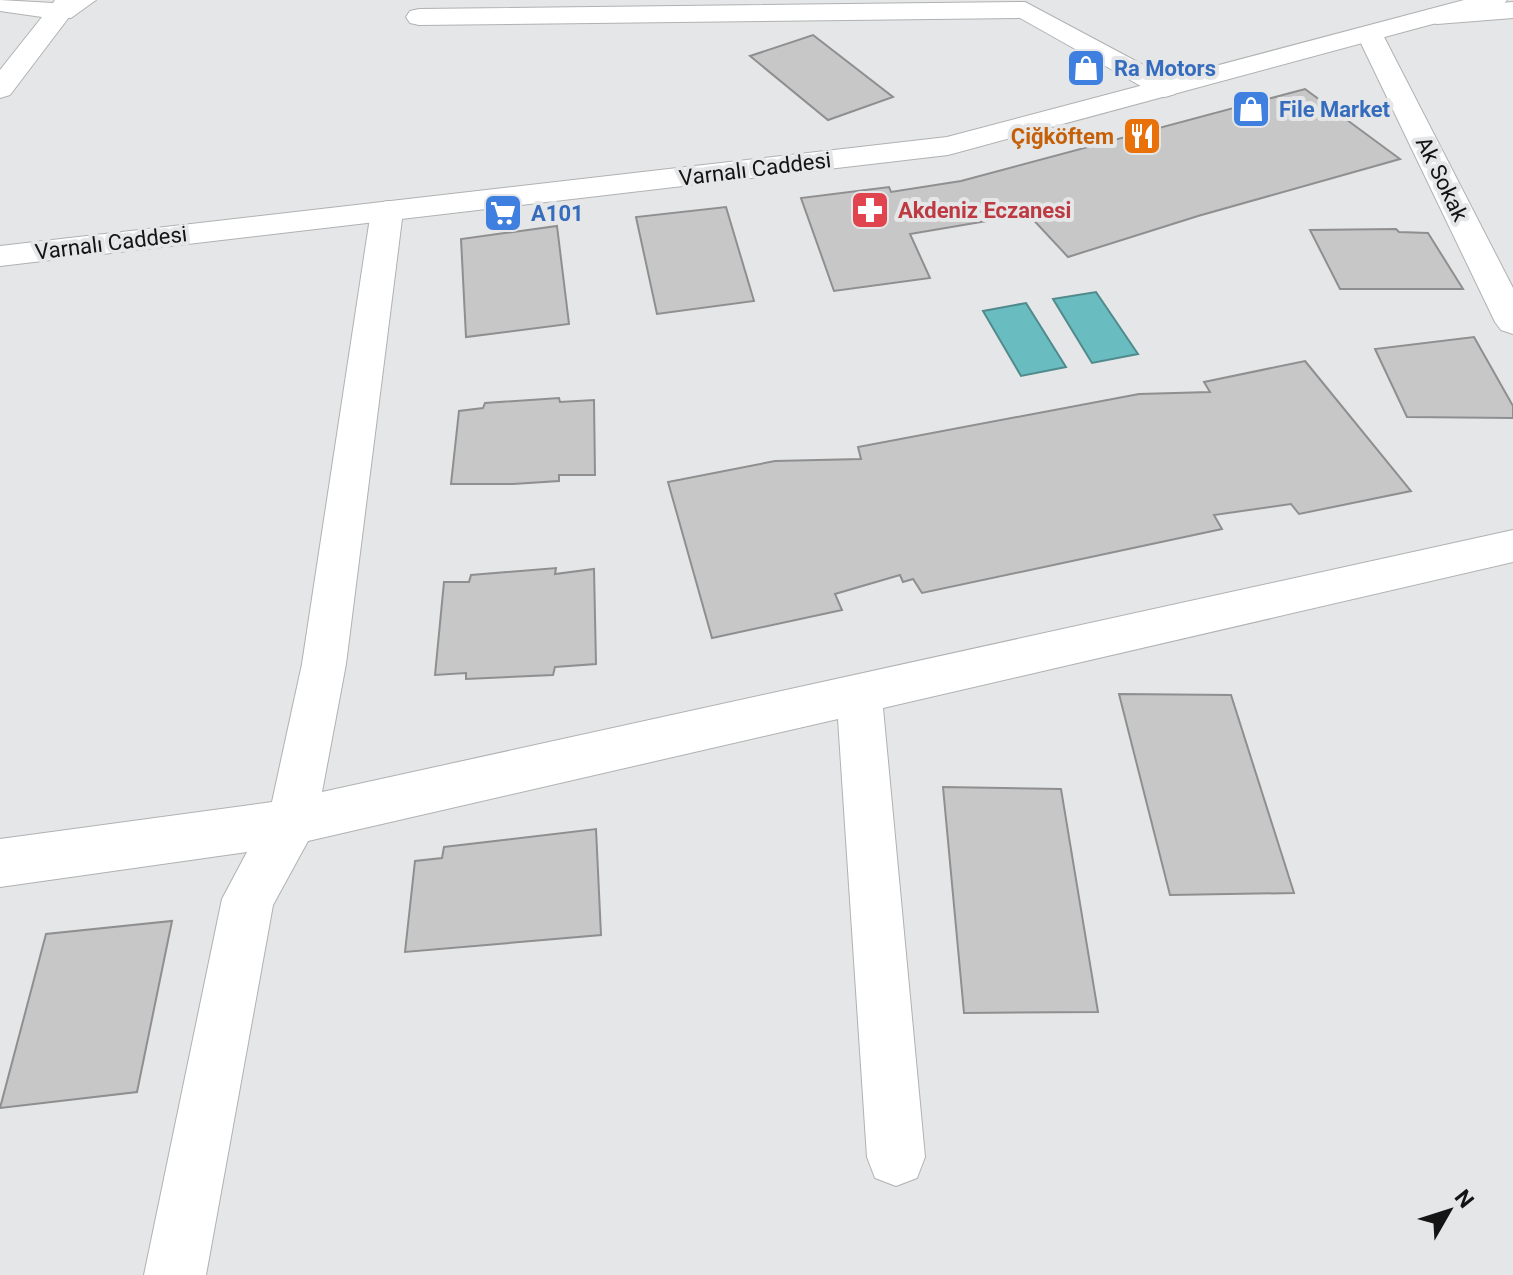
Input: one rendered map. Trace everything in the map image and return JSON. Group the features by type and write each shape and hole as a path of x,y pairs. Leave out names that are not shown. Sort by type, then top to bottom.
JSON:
{"street":[{"name":"Varnalı Caddesi","path":"0,256 948,146 1494,0"},
{"path":"0,3 71,2"},
{"path":"0,89 71,2"},
{"path":"419,17 1025,10 1165,88"},
{"path":"1437,16 1513,10"},
{"name":"Ak Sokak","path":"1370,35 1513,322"},
{"path":"175,1275 248,899 292,822 324,664 387,211"},
{"path":"0,863 292,822 1513,546"},
{"path":"859,694 896,1157"}],"water":[{"path":"1096,292 1138,354 1092,363 1053,299"},
{"path":"1026,303 1066,367 1021,376 983,311"}],"building":[{"path":"813,35 893,97 828,120 750,56"},
{"path":"1305,89 1400,159 1198,216 1068,257 1028,214 910,234 930,278 834,291 801,198 889,187 891,192 961,181"},
{"path":"726,207 754,301 657,314 636,217"},
{"path":"557,226 569,324 466,337 461,239"},
{"path":"1396,229 1399,232 1428,233 1463,289 1340,289 1310,230"},
{"path":"1474,337 1513,406 1513,418 1407,417 1375,349"},
{"path":"1305,361 1411,491 1299,514 1291,504 1214,515 1222,529 922,593 913,579 903,582 900,575 835,594 842,610 712,638 668,482 775,461 861,459 858,447 1139,394 1210,392 1204,382"},
{"path":"559,398 560,402 594,400 595,475 559,475 559,481 513,484 451,484 459,411 483,408 485,403"},
{"path":"556,568 555,574 594,569 596,664 555,667 553,675 466,679 466,673 435,675 444,582 469,582 471,575"},
{"path":"1119,694 1231,695 1294,893 1170,895"},
{"path":"943,787 1061,789 1098,1012 964,1013"},
{"path":"596,829 601,935 405,952 415,861 442,858 444,847"},
{"path":"172,921 137,1092 0,1108 46,934"}],"place":[{"name":"Ra Motors","path":"1086,68"},
{"name":"File Market","path":"1251,109"},
{"name":"Çiğköftem","path":"1142,136"},
{"name":"Akdeniz Eczanesi","path":"870,210"},
{"name":"A101","path":"503,213"}]}
